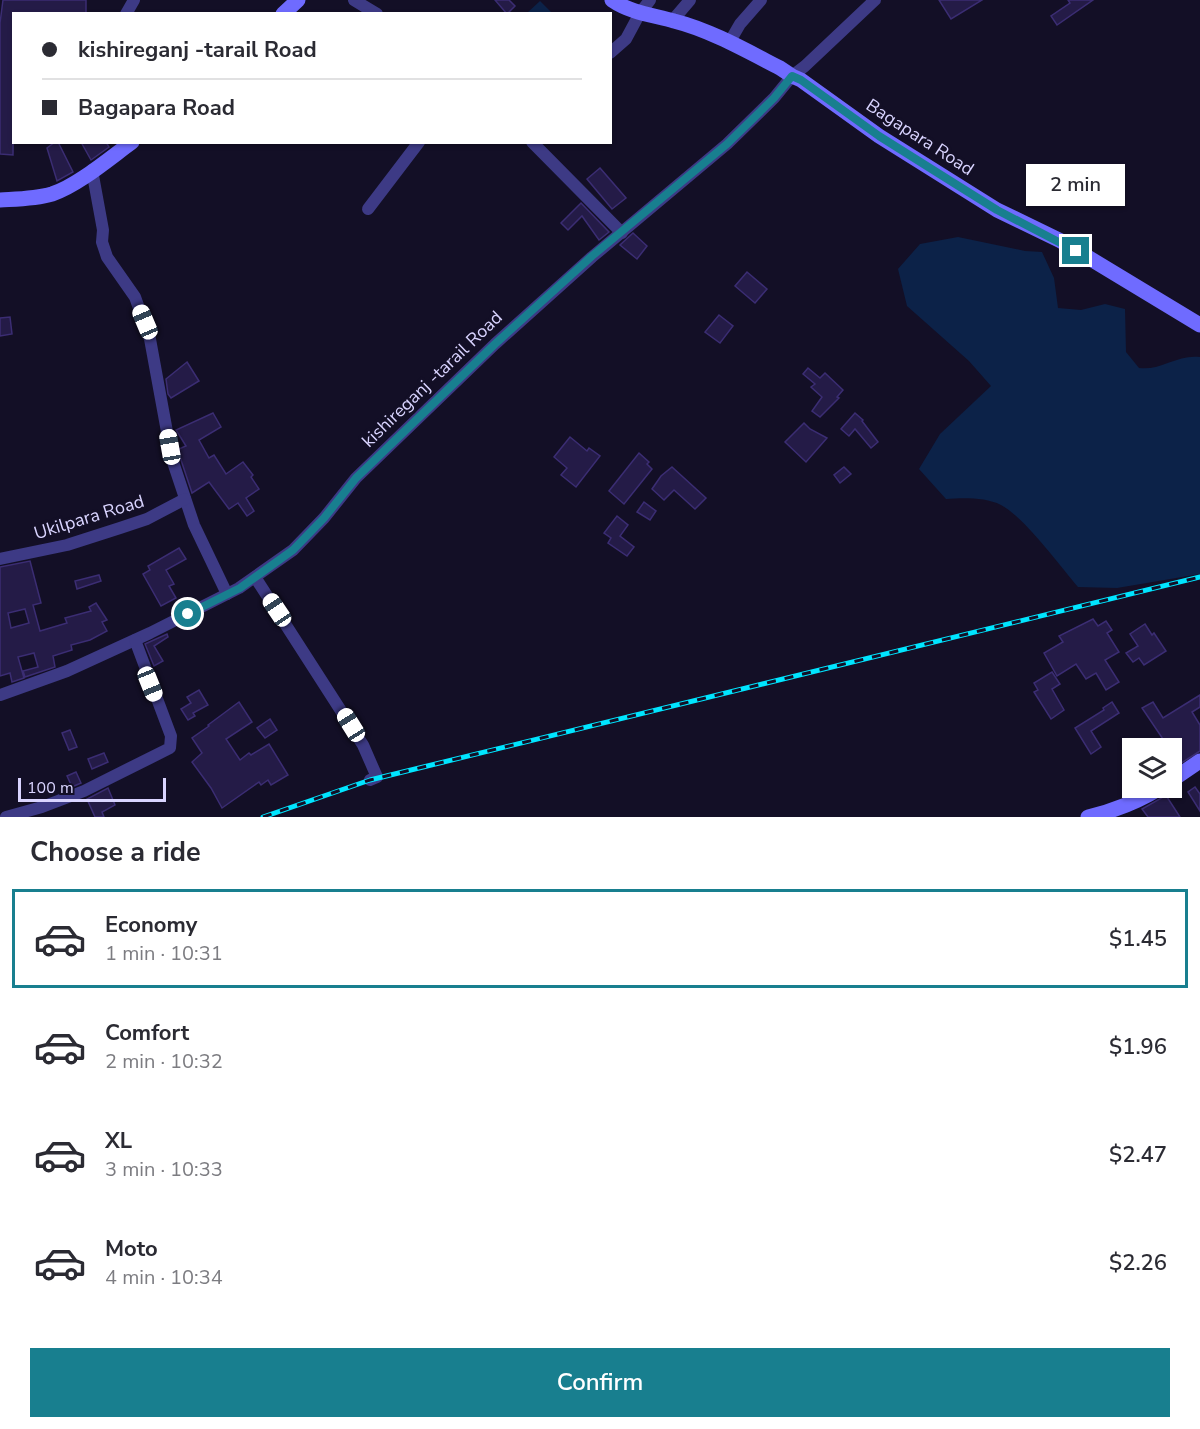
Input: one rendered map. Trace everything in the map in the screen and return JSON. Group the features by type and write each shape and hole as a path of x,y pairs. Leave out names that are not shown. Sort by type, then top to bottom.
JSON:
{"street":[{"path":"354,0 374,12"},
{"name":"Bagapara Road","path":"612,0 640,13 673,20 729,43 780,68 801,80 879,136 997,210 1061,241 1200,325"},
{"path":"612,51 626,39 650,0"},
{"path":"673,20 690,0"},
{"path":"729,43 740,24 761,0"},
{"name":"kishireganj -tarail Road","path":"0,695 67,671 135,640 227,594 293,550 324,518 356,478 495,344 557,287 727,144 774,98 792,76 875,0"},
{"path":"0,200 49,195 92,170 129,144"},
{"path":"368,209 417,144"},
{"path":"534,144 622,233"},
{"path":"92,170 102,242 107,257 132,292 145,322 172,459 194,525 227,594"},
{"name":"Ukilpara Road","path":"0,559 67,545 138,522 185,499"},
{"path":"255,577 363,745 378,777 370,780"},
{"path":"6,817 42,807 84,791 170,748 171,736 135,640"},
{"path":"1182,773 1200,761"},
{"path":"1088,817 1113,811 1142,798"}],"water":[{"path":"540,1 551,12 528,12"},
{"path":"958,237 1025,251 1042,252 1054,278 1058,308 1081,310 1105,304 1125,309 1126,352 1139,368 1154,367 1184,358 1200,357 1200,574 1117,588 1078,587 1031,531 1010,511 1001,505 981,499 946,499 919,469 940,434 991,386 969,361 907,306 898,269 920,244"}],"building":[{"path":"3,0 86,0 86,12 12,12 13,155 0,154 0,23"},
{"path":"495,0 509,0 515,6 509,12 505,12"},
{"path":"939,0 982,0 951,19"},
{"path":"1068,0 1093,0 1057,25 1051,16 1070,3"},
{"path":"52,144 59,144 73,172 57,181 47,148"},
{"path":"82,144 107,144 109,147 91,160"},
{"path":"600,168 626,198 612,209 587,179"},
{"path":"581,203 609,232 599,240 582,216 568,230 561,223"},
{"path":"633,233 647,246 637,259 620,245"},
{"path":"747,272 767,289 755,303 735,286"},
{"path":"719,315 733,326 720,343 705,332"},
{"path":"10,317 12,334 0,336 0,318"},
{"path":"187,362 199,381 171,398 168,394 166,379"},
{"path":"808,368 820,378 825,373 843,390 837,397 839,398 820,417 812,411 822,397 811,387 815,384 803,374"},
{"path":"213,413 221,427 199,440 209,458 214,455 226,474 243,462 253,475 251,477 259,489 246,498 254,511 247,516 238,503 229,509 209,482 192,493 180,457 179,449 186,446 176,430"},
{"path":"855,413 863,420 878,442 871,448 855,429 849,436 841,429"},
{"path":"804,423 827,438 806,462 785,442"},
{"path":"570,437 587,451 589,448 600,456 576,487 561,475 567,468 554,457"},
{"path":"639,453 649,462 647,464 652,469 624,504 609,491"},
{"path":"672,467 706,498 695,509 674,490 664,500 652,489 661,476"},
{"path":"844,467 851,474 840,483 834,475"},
{"path":"644,502 656,511 650,520 637,512"},
{"path":"617,516 628,525 620,536 634,547 627,556 608,543 611,538 604,533"},
{"path":"179,548 186,559 166,570 174,584 169,586 176,598 161,606 143,574 150,570 148,566"},
{"path":"30,561 41,603 33,605 40,631 67,623 65,618 91,611 89,607 96,603 107,620 102,622 107,631 90,640 71,645 72,650 53,656 55,667 25,677 23,671 38,667 34,653 18,657 24,678 12,682 10,673 0,676 0,567","holes":["25,609 29,623 11,628 8,613"]},
{"path":"99,575 101,581 77,589 75,581"},
{"path":"1093,619 1098,626 1106,621 1112,630 1107,633 1119,652 1105,660 1119,682 1106,690 1096,673 1086,679 1076,664 1057,676 1044,653 1063,642 1059,636"},
{"path":"1145,624 1166,651 1144,665 1139,658 1133,662 1126,653 1138,646 1130,634"},
{"path":"167,634 168,637 154,646 163,661 154,666 145,644"},
{"path":"1052,672 1060,684 1052,689 1064,710 1051,719 1034,692 1038,690 1034,683"},
{"path":"199,690 208,705 193,713 195,716 188,720 181,709 191,703 187,697"},
{"path":"1200,695 1200,707 1192,712 1200,725 1200,751 1182,763 1182,738 1162,738 1142,708 1153,702 1163,718"},
{"path":"239,702 252,722 226,739 240,760 269,744 288,775 271,785 268,780 261,785 259,782 222,808 192,762 202,753 192,738"},
{"path":"1112,702 1119,713 1091,731 1101,747 1091,754 1075,728 1104,710 1103,708"},
{"path":"270,719 277,730 265,738 257,728"},
{"path":"70,730 77,747 69,750 62,733"},
{"path":"104,753 108,762 92,769 88,759"},
{"path":"76,772 81,783 72,787 67,776"},
{"path":"1195,787 1200,794 1200,811 1188,792"},
{"path":"108,788 115,805 102,812 104,817 95,817 87,799"},
{"path":"1161,798 1168,798 1180,817 1148,817 1142,809"}],"railway":[{"path":"263,817 370,780 1200,577"}],"route":[{"path":"188,614 240,588 293,550 324,518 356,478 495,344 592,256 727,144 774,98 792,76 801,80 879,136 997,210 1061,241 1076,251"}]}
